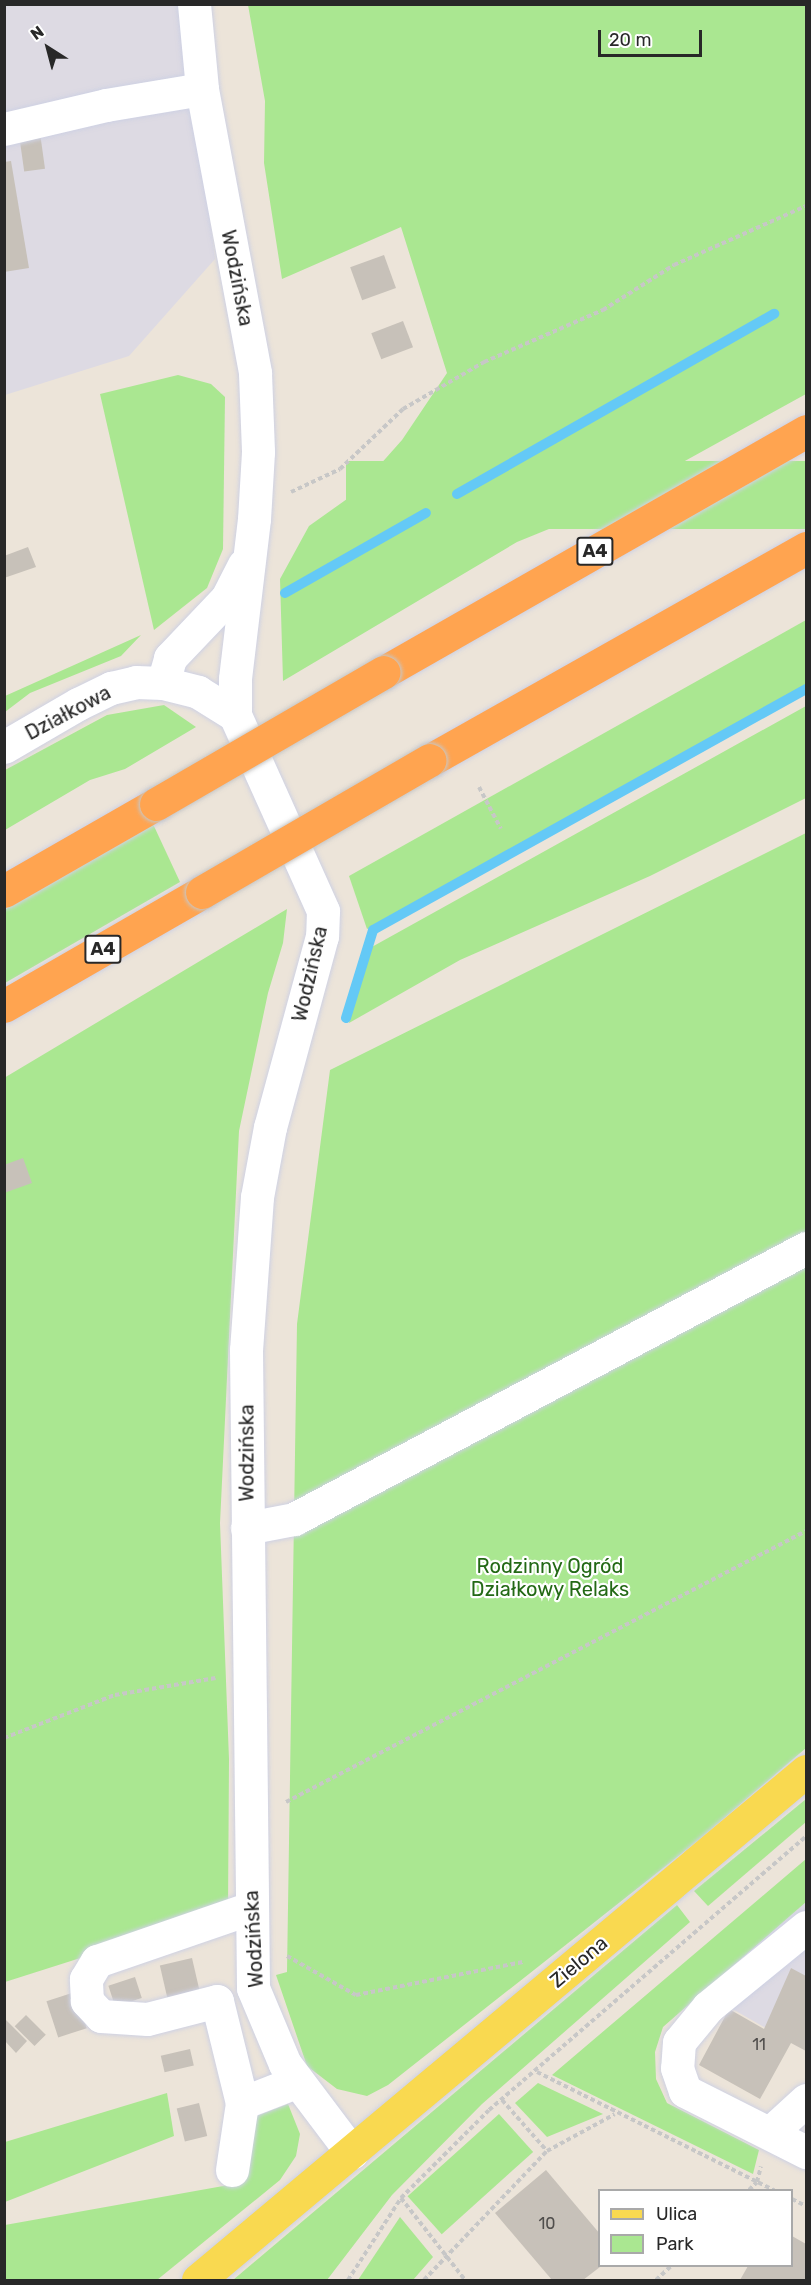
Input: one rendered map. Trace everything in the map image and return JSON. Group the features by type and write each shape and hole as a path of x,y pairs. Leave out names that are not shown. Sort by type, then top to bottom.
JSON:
{"highway":[{"name":"A4","path":"4,891 807,431"},
{"name":"A4","path":"4,1006 430,760 807,548"}],"main road":[{"name":"Zielona","path":"352,2153 807,1771"},
{"path":"198,2280 352,2153"}],"street":[{"name":"Wodzińska","path":"194,4 202,89 255,373 255,496 235,715 323,911 322,936 270,1127 257,1197 246,1350 253,1988 276,2048 296,2082 352,2153"},
{"path":"4,129 106,105 202,89"},
{"name":"Wodzińska","path":"163,683 170,658 227,598 250,553"},
{"name":"Działkowa","path":"4,747 111,688 136,682 163,683 198,692 235,715"},
{"path":"247,1528 294,1519 807,1248"},
{"path":"232,2170 242,2103 217,2001 147,2019 101,2016 87,2001 86,1979 98,1961 251,1908"},
{"path":"807,1927 708,2007 679,2043 677,2068 685,2091 807,2152"},
{"path":"242,2103 296,2082"},
{"path":"770,2133 807,2100"}],"path":[{"path":"255,496 279,497 340,469 403,409 484,362 603,310 674,265 807,206"},
{"path":"479,787 501,829"},
{"path":"251,1821 807,1531"},
{"path":"4,1738 116,1695 251,1673"},
{"path":"348,2280 401,2198 502,2100 807,1836"},
{"path":"283,1954 356,1995 529,1961"},
{"path":"537,2072 615,2114 772,2189"},
{"path":"502,2100 547,2151"},
{"path":"424,2280 444,2256 547,2151 615,2114"},
{"path":"401,2198 465,2280"},
{"path":"793,2199 807,2206"},
{"path":"656,2280 669,2267"}],"shaded area":[{"path":"5,5 182,5 215,259 129,356 5,395"},
{"path":"806,1902 806,2051 701,1991"}],"green space":[{"path":"248,5 806,5 806,394 598,509 517,542 283,681 280,579 309,526 354,494 402,440 447,373 401,227 282,279 264,163 265,101"},
{"path":"178,375 211,384 225,397 223,549 207,588 154,630 100,394"},
{"path":"346,461 806,461 806,529 346,529"},
{"path":"806,620 806,688 367,929 349,876"},
{"path":"141,635 121,656 30,693 5,712 5,696"},
{"path":"164,705 196,727 125,769 90,780 5,830 5,770 107,715"},
{"path":"806,706 806,798 650,876 460,960 349,1023 370,948"},
{"path":"153,824 180,882 5,983 4,910"},
{"name":"Rodzinny Ogród Działkowy Relaks","path":"806,833 806,1748 700,1839 388,2085 367,2096 337,2089 307,2066 276,1975 287,1972 297,1324 330,1070"},
{"path":"287,909 283,943 268,993 239,1131 220,1523 229,1759 228,1911 5,1982 4,1078"},
{"path":"806,1799 806,1822 708,1906 694,1891"},
{"path":"806,1859 806,1902 663,2027 655,2052 656,2079 667,2103 759,2150 753,2174 552,2075"},
{"path":"677,1905 690,1922 482,2104 392,2195 327,2280 233,2280"},
{"path":"538,2083 603,2114 547,2137 515,2103"},
{"path":"167,2093 174,2136 5,2202 5,2142"},
{"path":"288,2104 300,2134 296,2156 280,2180 157,2280 5,2280 5,2225 240,2183 254,2117"},
{"path":"499,2114 533,2152 442,2234 408,2196"},
{"path":"400,2217 433,2257 413,2280 358,2280"}],"building":[{"path":"40,133 45,169 24,172 19,136"},
{"path":"11,161 29,268 4,272 4,162"},
{"path":"384,255 396,288 362,300 350,267"},
{"path":"403,321 413,347 381,359 371,333"},
{"path":"28,547 36,567 4,578 4,556"},
{"path":"23,1158 32,1183 4,1193 4,1165"},
{"path":"192,1958 200,1994 168,2001 160,1965"},
{"path":"791,1968 806,1976 806,2051 791,2043 760,2099 699,2065 729,2009 764,2029"},
{"path":"135,1977 142,1998 115,2007 108,1986"},
{"path":"75,1992 87,2028 58,2037 46,2001"},
{"path":"26,2015 46,2035 34,2046 15,2026"},
{"path":"6,2020 27,2041 16,2053 5,2041"},
{"path":"190,2049 194,2066 165,2072 161,2056"},
{"path":"199,2103 207,2136 185,2142 177,2109"},
{"path":"546,2170 598,2232 598,2267 600,2267 583,2280 552,2280 495,2213"},
{"path":"793,2237 806,2244 806,2280 740,2280 747,2267 793,2267"}],"waterway":[{"path":"457,494 774,314"},
{"path":"285,593 426,513"},
{"path":"346,1018 373,930 806,689"}]}
